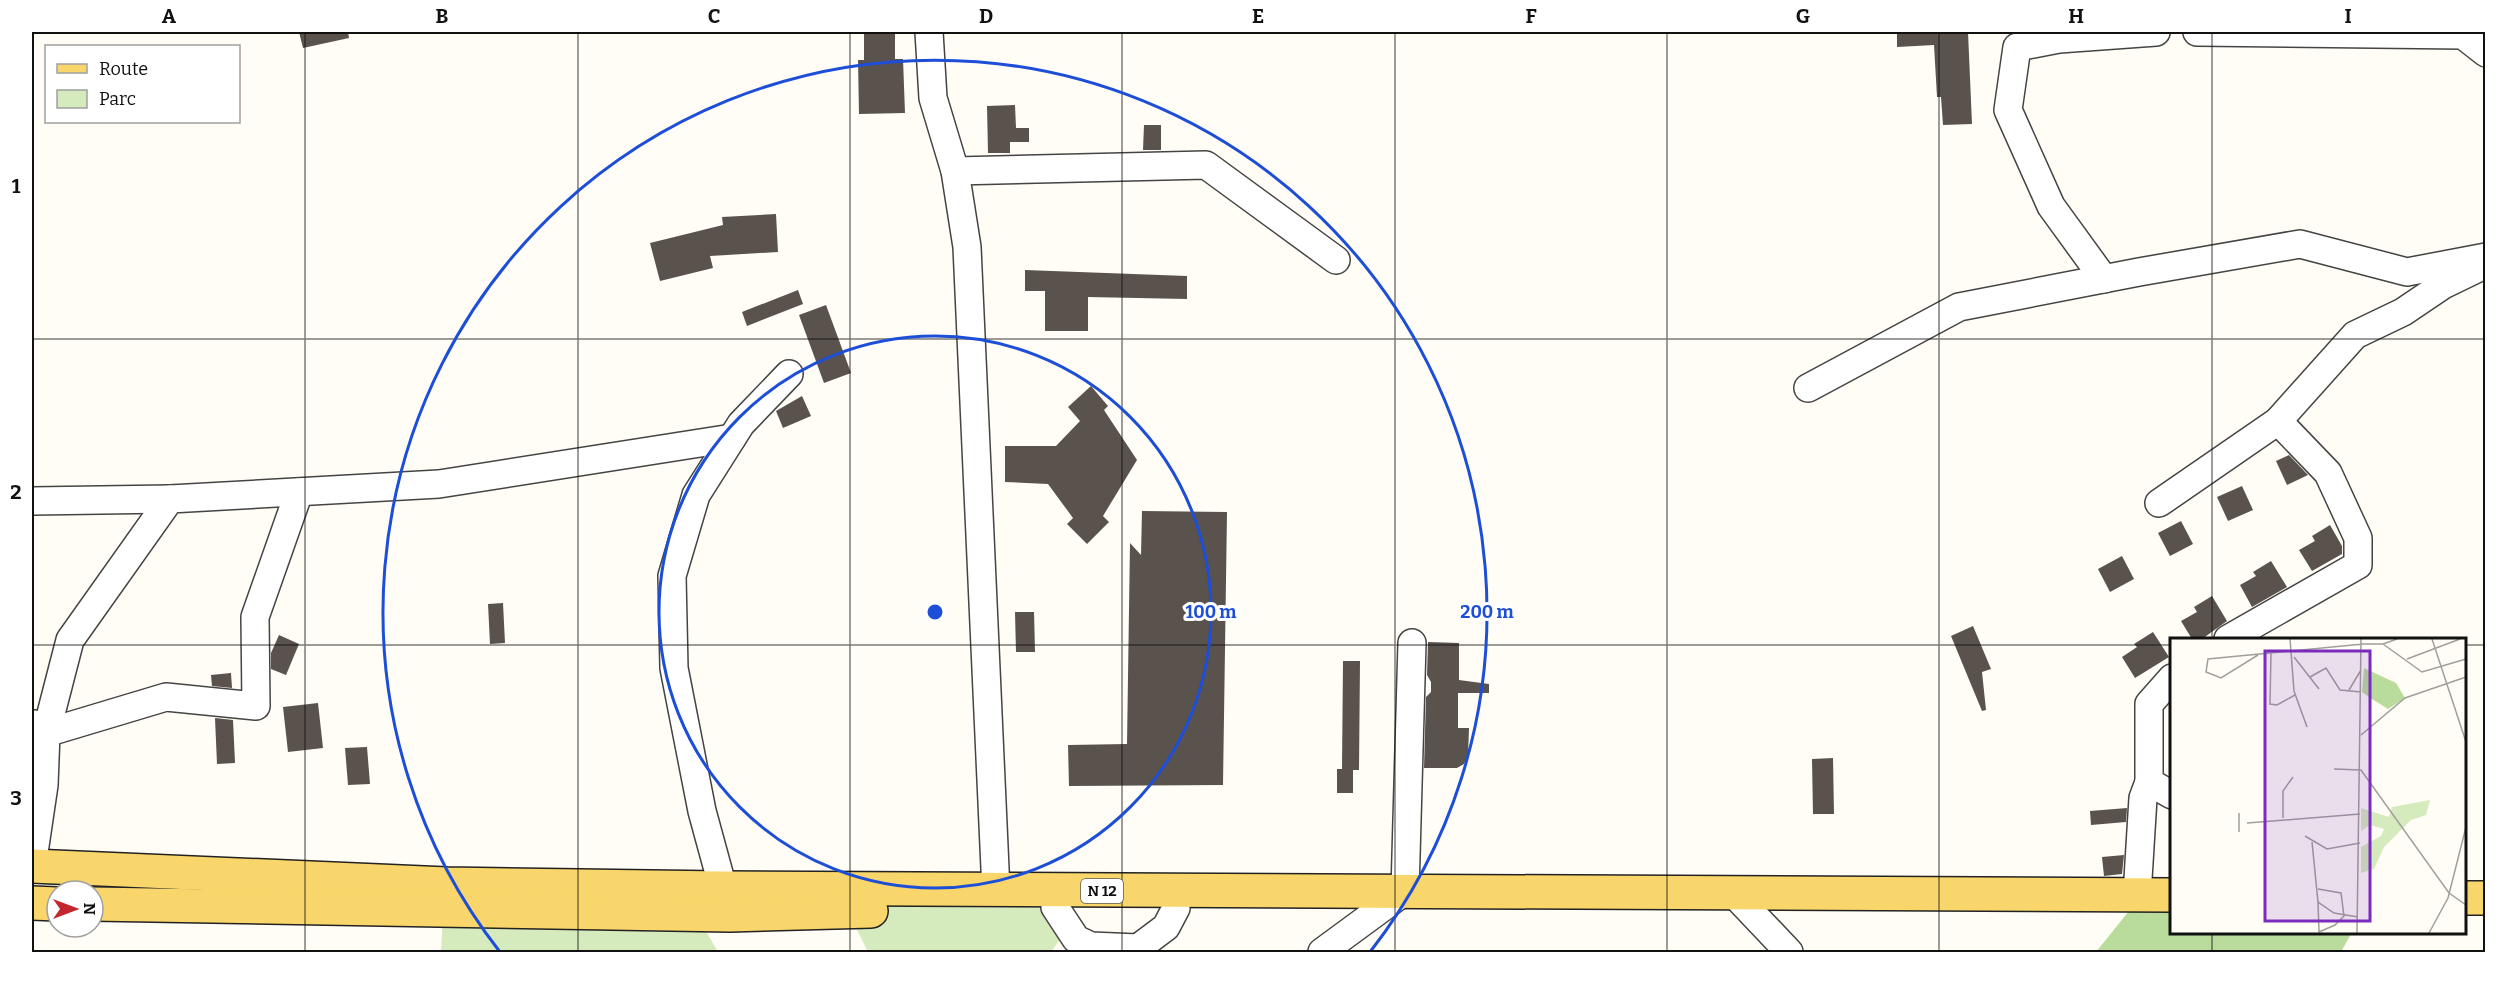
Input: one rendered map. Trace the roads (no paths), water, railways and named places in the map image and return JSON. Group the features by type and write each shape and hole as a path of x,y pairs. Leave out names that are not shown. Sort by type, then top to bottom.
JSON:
{"main road":[{"name":"N 12","path":"32,866 447,884 996,891 1394,900 1741,902 2170,895"},
{"path":"2466,898 2486,898"},
{"name":"N 12","path":"105,904 730,915 1055,907 1171,918 1394,900"},
{"name":"N 12","path":"1741,902 2170,916"},
{"path":"2466,918 2486,918"}],"street":[{"path":"929,32 933,98 955,171 967,247 996,891"},
{"path":"2104,279 2051,206 2008,111 2017,47 2059,39 2156,32"},
{"path":"2197,32 2463,35 2486,53"},
{"path":"955,171 1206,165 1336,260"},
{"path":"1808,388 1959,307 2300,244 2407,272 2486,257"},
{"path":"2158,503 2278,421 2355,335 2403,312 2442,285 2486,265"},
{"path":"723,888 702,811 674,668 672,576 696,495 741,424 789,374"},
{"path":"2230,638 2358,565 2358,538 2328,473 2278,421"},
{"path":"32,501 170,499 439,484 732,438"},
{"path":"39,727 166,697 256,706 255,617 299,492"},
{"path":"32,866 44,785 39,727 70,640 170,499"},
{"path":"1322,952 1394,900 1412,643"},
{"path":"2138,894 2143,798 2161,788 2149,704 2170,680"},
{"path":"1741,902 1789,952"},
{"path":"1055,907 1080,946 1138,948 1171,918"},
{"path":"1153,952 1171,918"}]}
